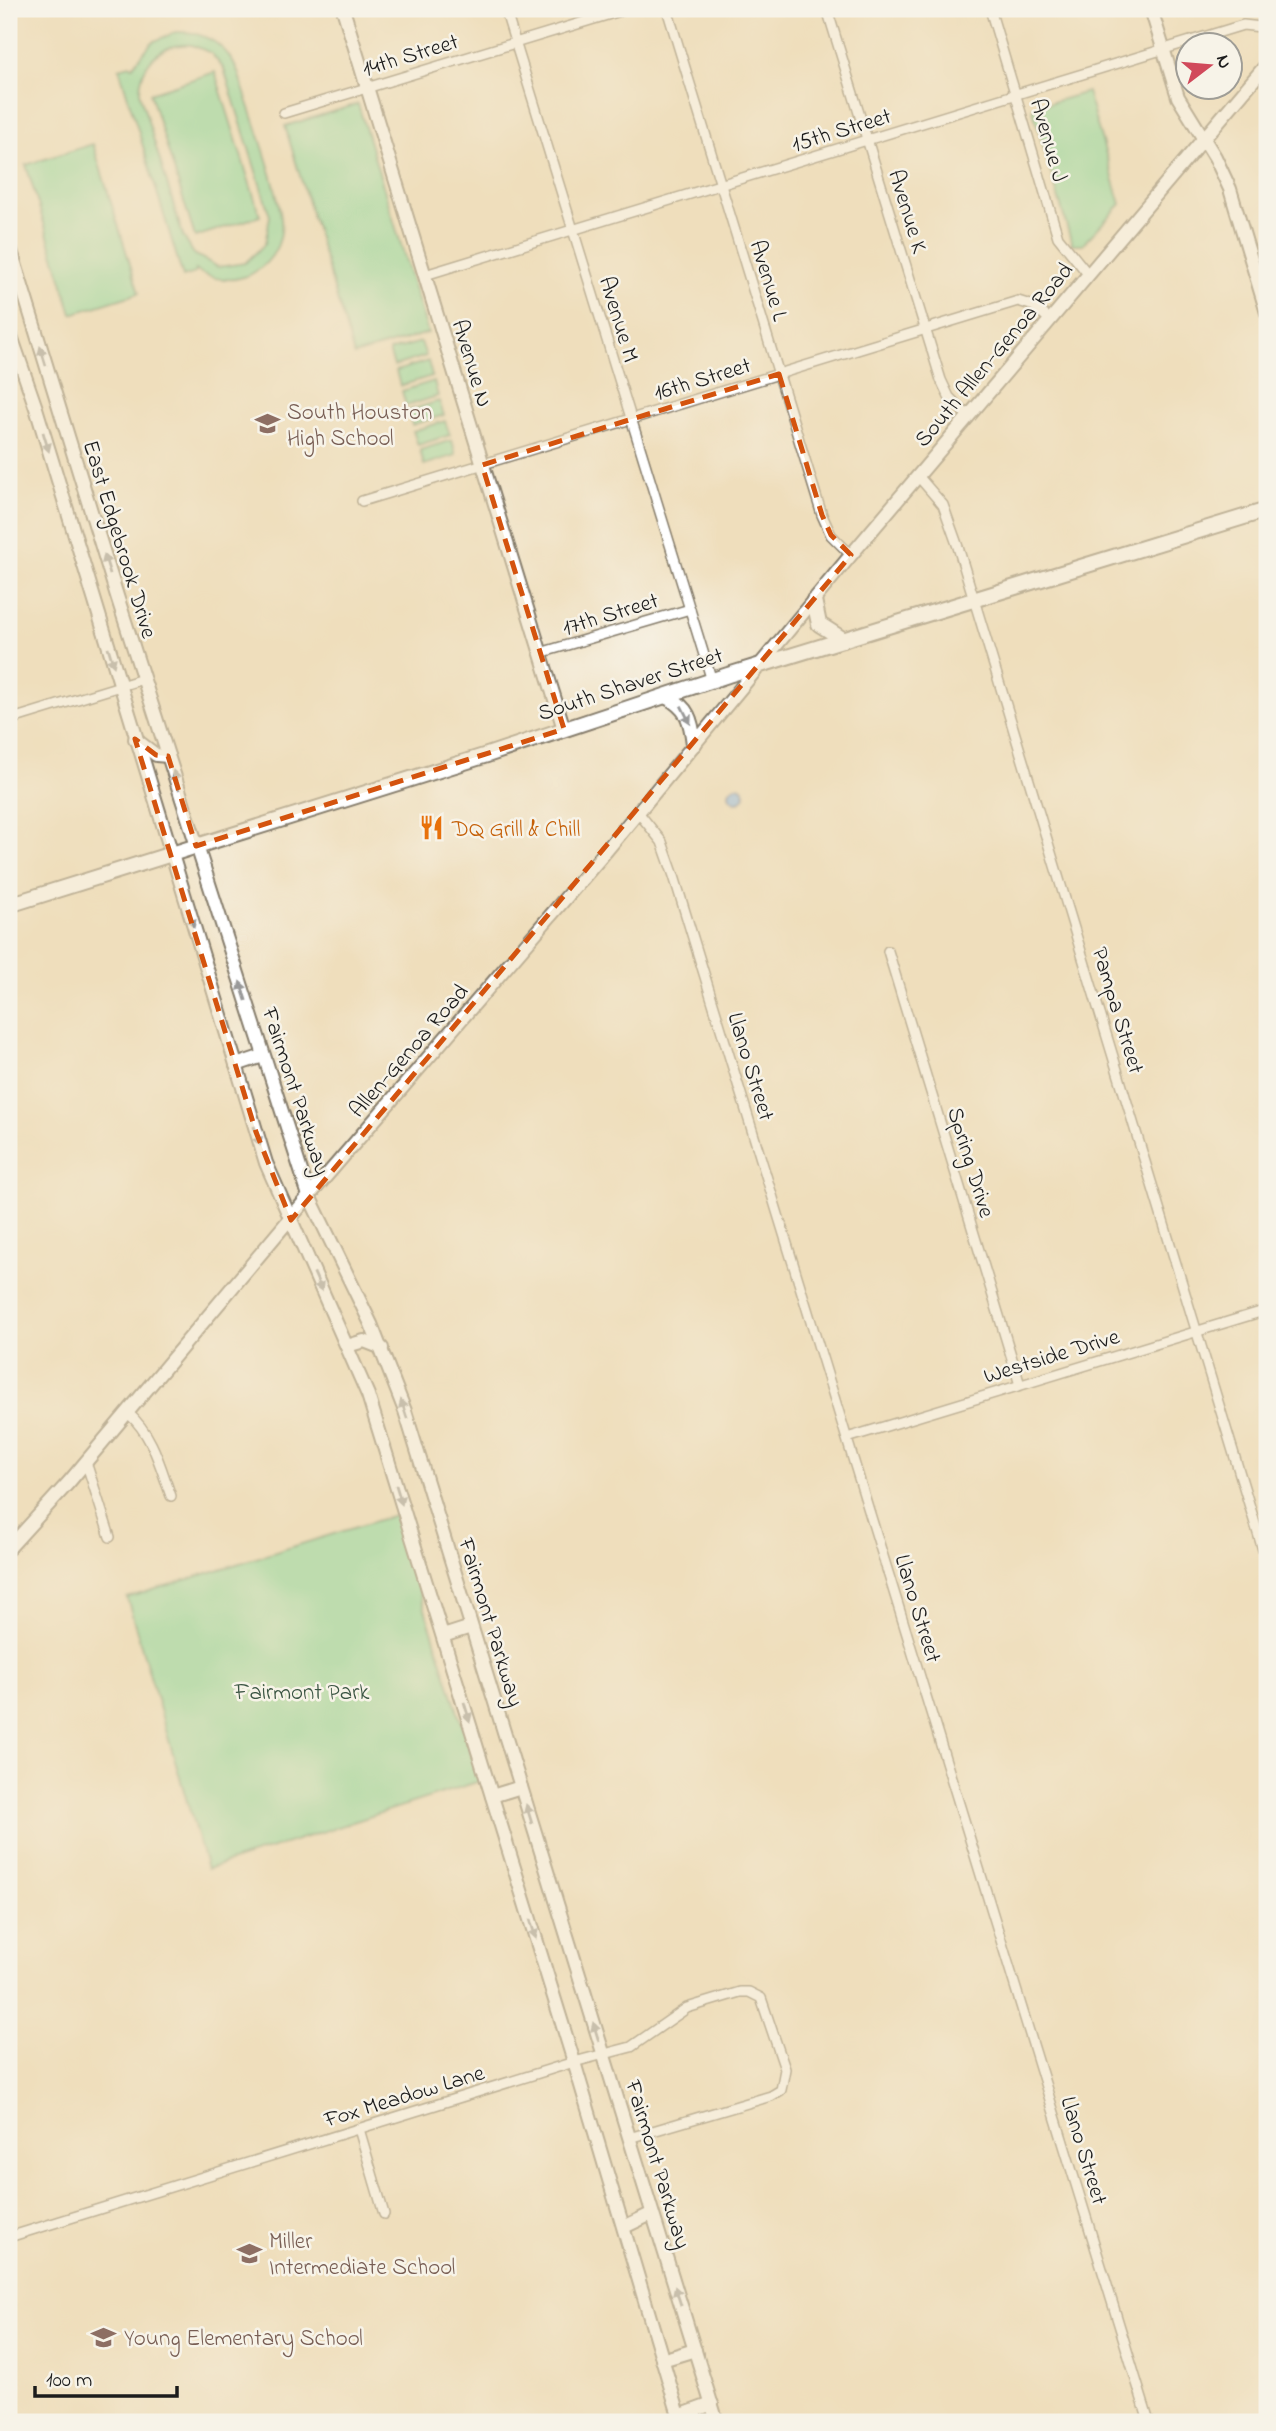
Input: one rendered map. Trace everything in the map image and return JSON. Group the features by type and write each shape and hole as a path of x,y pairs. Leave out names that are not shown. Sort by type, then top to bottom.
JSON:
{"main road":[{"name":"Avenue N","path":"343,9 564,729"},
{"path":"1151,9 1178,97 1204,138 1230,189 1267,313"},
{"name":"South Allen-Genoa Road","path":"756,669 1267,64"},
{"name":"East Edgebrook Drive","path":"9,244 196,846"},
{"name":"East Edgebrook Drive","path":"9,330 36,408 171,853"},
{"path":"36,408 56,401"},
{"name":"South Shaver Street","path":"9,905 712,681 1267,510"},
{"path":"77,545 99,538"},
{"path":"814,600 820,624 844,640"},
{"name":"Allen-Genoa Road","path":"10,1541 86,1462 128,1413 756,669"},
{"path":"666,696 681,704 688,713 694,744"},
{"path":"135,739 156,755 168,755"},
{"name":"Fairmont Parkway","path":"196,846 309,1196 382,1349 405,1411 717,2422"},
{"path":"171,853 266,1163 368,1395 574,2062 680,2419 712,2404"},
{"path":"236,1066 263,1056"},
{"path":"347,1346 369,1341 382,1349"},
{"path":"443,1636 471,1627"},
{"path":"492,1796 521,1787"},
{"path":"624,2227 652,2214"},
{"path":"662,2360 695,2350"}],"street":[{"name":"Avenue M","path":"505,9 712,681"},
{"name":"14th Street","path":"284,113 627,9"},
{"name":"Avenue L","path":"667,9 822,515 831,535 851,555"},
{"name":"Avenue K","path":"827,9 949,397 968,416"},
{"name":"Avenue J","path":"990,9 1058,237 1088,274"},
{"name":"15th Street","path":"425,275 1243,25 1261,27 1267,33"},
{"name":"16th Street","path":"362,501 1018,301 1034,306 1049,319"},
{"name":"Pampa Street","path":"918,477 943,505 975,601 1267,1563"},
{"name":"17th Street","path":"540,653 690,609"},
{"path":"9,720 144,679"},
{"name":"Llano Street","path":"638,812 662,842 674,876 1149,2422"},
{"name":"Spring Drive","path":"888,951 1020,1385"},
{"name":"Westside Drive","path":"847,1438 1267,1310"},
{"path":"128,1413 142,1425 151,1441 171,1496"},
{"path":"86,1462 110,1537"},
{"name":"Fox Meadow Lane","path":"9,2237 574,2062 603,2056 641,2042 687,2008 740,1992 749,1992 761,1998 776,2038 786,2077 781,2090 771,2096 629,2138"},
{"path":"359,2129 384,2214"}],"highlighted area":[{"path":"779,374 822,515 831,535 851,555 291,1220 256,1132 135,739 156,755 168,756 196,846 564,729 482,465"}],"green space":[{"path":"176,32 205,37 214,41 228,54 238,72 272,178 281,218 280,239 275,251 262,267 244,277 223,279 195,270 195,273 183,277 119,68 130,65 132,67 152,42","holes":["192,45 211,53 224,69 270,216 265,244 245,263 218,267 194,254 183,236 140,95 143,74 161,51 170,47"]},
{"path":"215,72 260,216 195,237 150,93"},
{"path":"1087,92 1121,204 1083,244 1072,244 1032,108"},
{"path":"358,104 428,333 354,355 285,126"},
{"path":"93,144 139,293 72,314 26,165"},
{"path":"421,342 426,356 394,366 389,351"},
{"path":"428,361 432,376 400,386 396,371"},
{"path":"434,381 438,396 406,406 402,391"},
{"path":"439,401 444,415 412,425 407,411"},
{"path":"445,421 450,435 418,445 413,431"},
{"path":"452,440 456,455 424,465 420,450"},
{"name":"Fairmont Park","path":"395,1515 480,1781 207,1869 127,1598"}],"water":[{"path":"737,786 743,788 743,800 737,802 731,800 729,794 731,788"}],"place":[{"name":"South Houston High School","path":"267,424"},
{"name":"DQ Grill & Chill","path":"432,828"},
{"name":"Miller Intermediate School","path":"249,2253"},
{"name":"Young Elementary School","path":"104,2337"}]}
